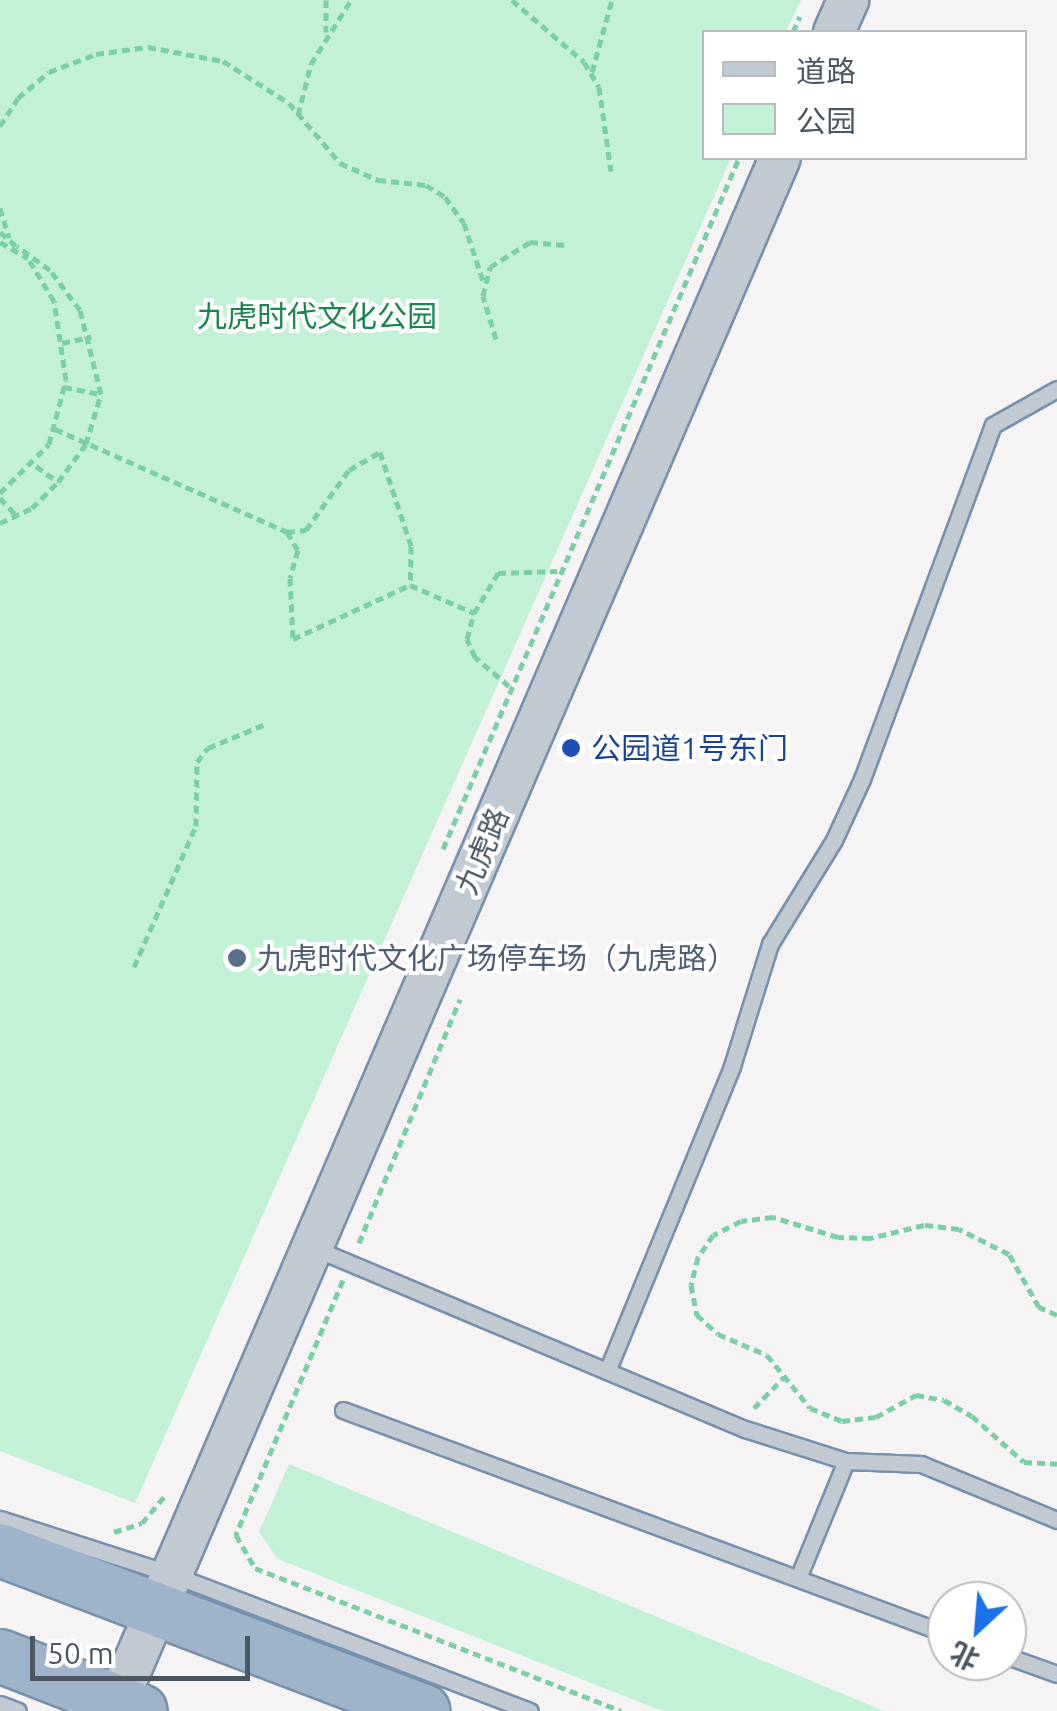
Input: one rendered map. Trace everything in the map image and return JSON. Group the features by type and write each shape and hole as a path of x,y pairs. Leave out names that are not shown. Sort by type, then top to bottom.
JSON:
{"highway":[{"path":"0,1550 164,1591 423,1711"},
{"path":"0,1656 123,1708"}],"street":[{"path":"835,30 848,0"},
{"name":"九虎路","path":"123,1708 164,1591 779,160"}],"lane":[{"path":"608,1369 732,1066 770,944 834,840 862,780 993,424 1057,389"},
{"path":"312,1248 608,1369 745,1430 846,1461 921,1464 1057,1520"},
{"path":"343,1410 927,1626"},
{"path":"798,1578 846,1461"},
{"path":"0,1520 60,1542 164,1591 530,1711"},
{"path":"1027,1663 1057,1674"},
{"path":"0,1704 18,1711"}],"path":[{"path":"326,0 326,35"},
{"path":"298,114 326,35 352,0"},
{"path":"512,0 592,75 606,117 610,171"},
{"path":"592,75 612,0"},
{"path":"2,121 49,72 96,54 148,46 195,53 248,72 298,114 324,148 357,173 404,178 445,197 464,223 484,284 496,340"},
{"path":"436,865 557,571 737,160"},
{"path":"0,208 10,240"},
{"path":"0,232 64,286 91,337 100,394 86,444 58,482 0,523"},
{"path":"0,242 29,259"},
{"path":"484,284 490,267 515,248 566,245"},
{"path":"16,515 0,495 35,465 54,429 64,386 62,343 54,302 17,246"},
{"path":"62,343 91,337"},
{"path":"64,386 100,394"},
{"path":"54,429 287,532 306,530 349,470 380,452 411,546 410,586"},
{"path":"35,465 58,482"},
{"path":"287,532 298,550 290,578 293,639 410,586 474,613"},
{"path":"509,686 475,657 468,639 474,613 498,573 557,571"},
{"path":"134,967 196,826 197,762 208,748 263,725"},
{"path":"1057,1315 1039,1307 1010,1254 960,1229 924,1225 854,1237 773,1217 741,1221 713,1235 698,1257 690,1285 697,1314 718,1334 768,1355 810,1408 842,1421 876,1417 916,1395 944,1400 1024,1462 1057,1464"},
{"path":"745,1430 770,1386 785,1376"},
{"path":"60,1542 142,1523 170,1484"},
{"path":"255,1568 621,1711"}],"green space":[{"name":"九虎时代文化公园","path":"0,0 801,0 787,30 702,30 702,160 730,160 135,1503 0,1451"},
{"path":"289,1464 884,1711 662,1711 278,1559 259,1532"}],"place":[{"name":"公园道1号东门","path":"571,748"},
{"name":"九虎时代文化广场停车场（九虎路）","path":"237,958"}]}
